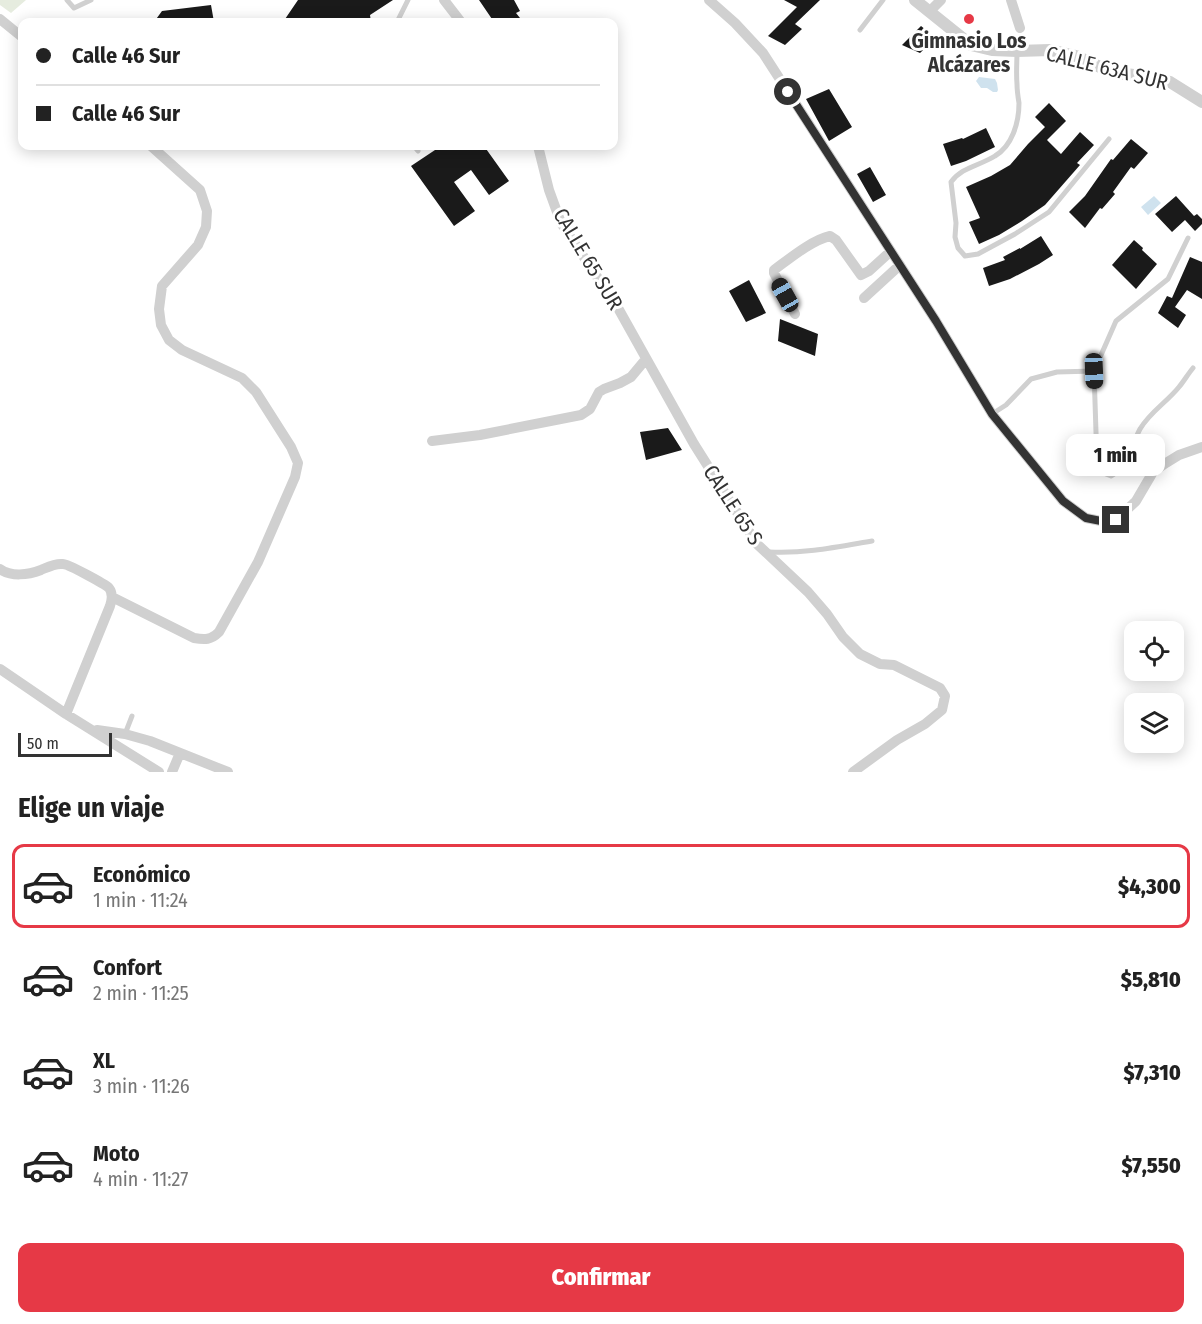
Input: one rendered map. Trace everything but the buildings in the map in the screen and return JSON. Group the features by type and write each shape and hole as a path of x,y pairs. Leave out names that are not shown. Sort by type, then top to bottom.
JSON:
{"street":[{"path":"444,0 458,18"},
{"path":"709,0 763,53 936,321 992,414 1063,501 1086,518 1101,521 1116,520 1136,501 1153,472 1179,455 1202,447"},
{"name":"CALLE 63A SUR","path":"915,0 971,45 992,50 1050,50 1076,56 1111,72 1170,82 1202,102"},
{"path":"930,11 942,0"},
{"path":"1011,0 1020,28"},
{"path":"0,20 18,34"},
{"path":"112,597 194,638 206,640 213,638 219,633 258,562 295,477 298,463 291,447 256,392 242,378 182,350 169,340 161,325 159,309 162,286 198,245 206,227 207,211 200,190 155,150"},
{"name":"CALLE 65 SUR","path":"539,150 549,190 561,223 618,308 633,335"},
{"path":"795,314 774,270 821,238 830,236 836,240 861,275 869,271 891,251"},
{"path":"864,298 900,266"},
{"name":"CALLE 65 S","path":"633,335 694,444 757,544 808,592 843,637 860,654 880,664 894,666 940,688 945,696 942,710 853,772"},
{"path":"432,441 480,435 581,415 590,409 599,392 631,377 646,359"},
{"path":"0,568 5,572 20,574 66,563 109,589 112,597 111,606 66,714"},
{"path":"0,669 66,714 159,772"},
{"path":"93,730 125,734 150,741 228,772"},
{"path":"172,772 180,753"}],"lane":[{"path":"68,0 74,8 91,0"},
{"path":"399,18 408,0"},
{"path":"860,30 883,0"},
{"path":"1017,51 1019,104 1012,136 1005,149 994,157 957,173 951,182 956,223 955,237 958,248 965,256 978,254 1049,212 1109,139"},
{"path":"1188,238 1168,279 1116,321 1094,371 1097,463 1101,472 1111,476 1121,471 1129,458 1140,429 1179,388 1193,368"},
{"path":"992,414 1006,405 1031,380 1057,372 1094,371"},
{"path":"764,552 810,552 872,541"},
{"path":"125,734 132,716"}],"shaded area":[{"path":"0,0 26,0 11,13 0,5"}],"water":[{"path":"979,77 995,79 997,92 981,88 976,81"},
{"path":"1154,196 1161,203 1148,215 1141,207"}],"place":[{"name":"Gimnasio Los Alcázares","path":"969,19"}],"route":[{"path":"788,92 936,321 992,414 1063,501 1086,518 1101,521 1116,520"}]}
